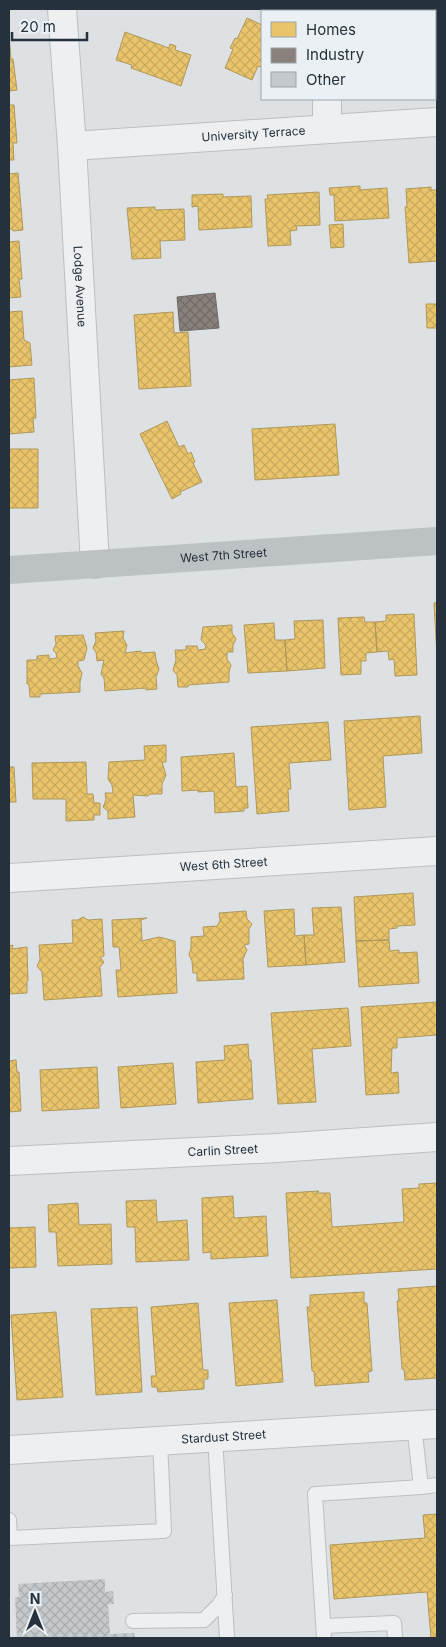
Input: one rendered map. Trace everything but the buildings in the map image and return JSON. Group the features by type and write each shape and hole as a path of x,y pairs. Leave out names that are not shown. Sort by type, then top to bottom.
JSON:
{"main road":[{"name":"West 7th Street","path":"9,570 437,541"}],"street":[{"name":"Lodge Avenue","path":"62,9 72,146 96,564"},
{"path":"327,100 327,129"},
{"name":"University Terrace","path":"72,146 437,122"},
{"name":"West 6th Street","path":"9,878 437,851"},
{"name":"Carlin Street","path":"9,1161 276,1148 437,1137"},
{"name":"Stardust Street","path":"9,1450 426,1424"}],"lane":[{"path":"421,1487 426,1424"},
{"path":"215,1437 228,1638"},
{"path":"9,1520 10,1538 164,1531 160,1440"},
{"path":"395,1638 394,1623 324,1632 315,1494 437,1485"},
{"path":"134,1621 204,1620 219,1605 225,1595"}]}
